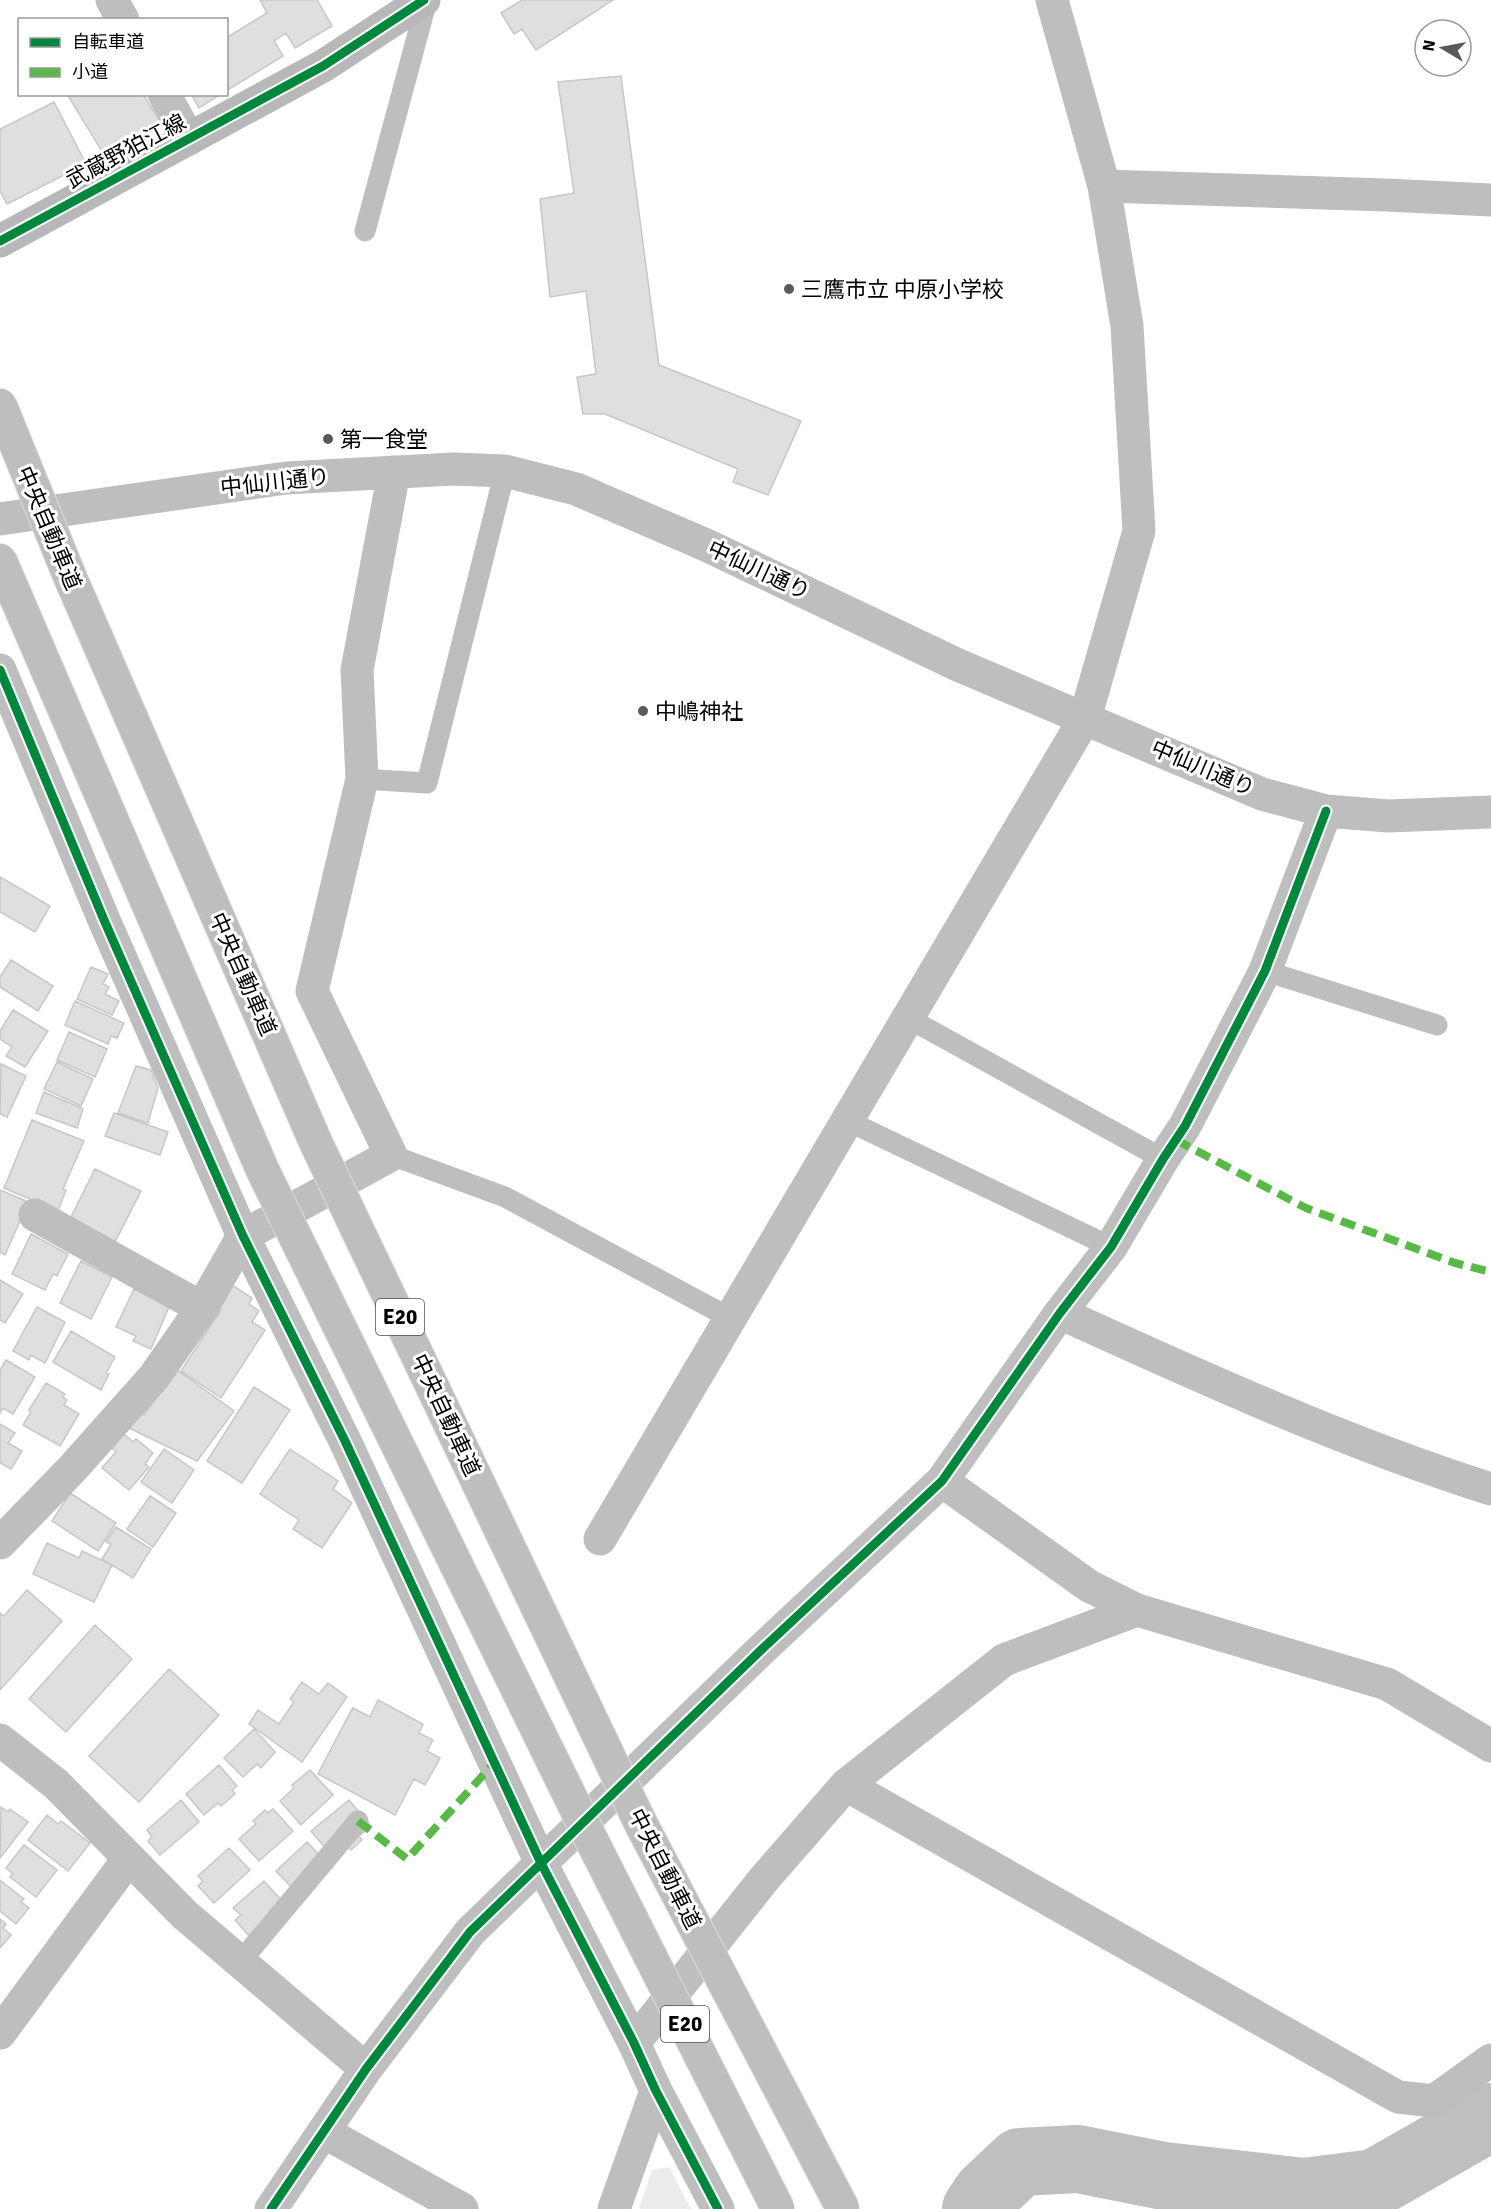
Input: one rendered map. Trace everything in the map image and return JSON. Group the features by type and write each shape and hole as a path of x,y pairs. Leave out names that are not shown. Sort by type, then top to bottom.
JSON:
{"main road":[{"path":"112,0 122,18"},
{"name":"武蔵野狛江線","path":"0,241 323,66 426,0"},
{"path":"600,1539 1085,718 1139,531 1127,326 1104,186 1052,0"},
{"path":"165,96 189,139"},
{"path":"1104,186 1491,200"},
{"name":"中央自動車道","path":"0,405 75,588 316,1143 640,1822 843,2209"},
{"name":"中仙川通り","path":"0,519 286,478 454,469 505,471 576,489 706,545 958,665 1262,794 1326,811 1388,816 1491,812"},
{"path":"0,1543 72,1469 154,1377 202,1308 243,1236 392,1155 312,991 362,779 357,670 394,472"},
{"name":"E20","path":"0,560 263,1171 591,1839 778,2209"},
{"path":"0,670 104,920 243,1236 345,1441 542,1863 718,2209"},
{"path":"271,2209 366,2069 470,1932 760,1651 942,1481 1060,1313 1111,1247 1185,1126 1265,970 1326,811"},
{"path":"35,1215 202,1308"},
{"path":"1060,1313 1249,1398 1450,1476 1491,1489"},
{"path":"942,1481 1089,1586 1137,1610 1387,1684 1491,1746"},
{"path":"634,2043 764,1879 846,1785 1004,1659 1137,1610"},
{"path":"0,1740 56,1784 185,1915 366,2069"},
{"path":"846,1785 1398,2097 1434,2101 1491,2060"},
{"path":"0,2033 129,1858"},
{"path":"614,2209 656,2091"},
{"path":"324,2132 462,2209"}],"lane":[{"path":"365,231 426,0"},
{"path":"362,779 427,783 505,471"},
{"path":"1265,970 1437,1025"},
{"path":"908,1018 1163,1159"},
{"path":"846,1120 1111,1247"},
{"path":"392,1155 505,1197 730,1318"},
{"path":"240,1962 358,1821"}],"shaded area":[{"path":"669,2167 691,2209 639,2209 652,2170"}],"building":[{"path":"260,0 317,0 332,26 295,48 286,33 274,41 283,56 228,90 228,37 267,13"},
{"path":"522,0 613,0 536,50 522,29 514,34 501,13"},
{"path":"621,76 659,365 801,421 768,495 733,482 738,469 605,414 583,414 577,377 596,374 586,291 550,297 540,199 574,193 558,82"},
{"path":"68,96 144,96 161,123 106,158"},
{"path":"192,96 218,96 199,108"},
{"path":"54,102 86,164 7,204 0,191 0,129"},
{"path":"0,877 50,906 35,932 0,912"},
{"path":"11,960 53,986 38,1011 0,987 0,977"},
{"path":"91,967 108,974 103,984 109,987 105,994 119,1001 112,1015 77,999"},
{"path":"75,1001 124,1023 117,1038 111,1036 108,1044 65,1025"},
{"path":"13,1010 48,1031 25,1067 6,1056 12,1047 0,1039 0,1031"},
{"path":"69,1032 107,1049 95,1077 57,1060"},
{"path":"57,1062 93,1079 81,1106 44,1089"},
{"path":"1,1064 26,1076 7,1117 0,1114"},
{"path":"136,1066 151,1070 158,1088 148,1123 118,1113"},
{"path":"44,1092 83,1109 77,1128 36,1113"},
{"path":"114,1113 168,1132 160,1155 105,1136"},
{"path":"32,1120 84,1141 63,1189 66,1190 58,1211 4,1188"},
{"path":"95,1169 141,1191 115,1242 70,1219"},
{"path":"0,1190 26,1201 22,1210 24,1212 5,1255 0,1252"},
{"path":"31,1234 68,1254 57,1276 53,1274 45,1290 12,1274"},
{"path":"81,1261 112,1277 91,1319 60,1303"},
{"path":"0,1280 23,1294 5,1323 0,1320"},
{"path":"232,1285 252,1298 249,1304 259,1311 252,1322 265,1330 221,1398 181,1371 221,1310 218,1308"},
{"path":"134,1289 169,1307 151,1349 133,1341 136,1336 116,1327"},
{"path":"37,1307 65,1322 45,1363 31,1355 29,1360 13,1351"},
{"path":"71,1331 115,1357 106,1373 109,1374 101,1390 53,1362"},
{"path":"6,1360 35,1377 13,1414 3,1408 0,1413 0,1370"},
{"path":"176,1369 234,1411 197,1461 129,1428 140,1412 144,1415"},
{"path":"46,1383 65,1394 63,1397 67,1400 64,1405 79,1414 60,1446 23,1425 31,1412 29,1410"},
{"path":"254,1387 290,1410 242,1483 207,1461"},
{"path":"0,1424 15,1433 8,1443 22,1451 11,1469 0,1463"},
{"path":"124,1434 133,1442 136,1439 153,1453 145,1464 149,1467 129,1490 102,1468 116,1452 112,1448"},
{"path":"164,1449 194,1470 172,1503 141,1482"},
{"path":"290,1449 338,1481 333,1489 352,1503 322,1548 293,1529 299,1520 260,1494"},
{"path":"70,1493 116,1523 98,1551 52,1521"},
{"path":"150,1496 176,1513 153,1547 127,1529"},
{"path":"116,1527 151,1549 133,1578 102,1559 111,1544 106,1542"},
{"path":"47,1543 79,1558 82,1551 112,1565 94,1602 33,1574"},
{"path":"27,1590 62,1621 0,1690 0,1613 4,1616"},
{"path":"95,1625 132,1659 66,1732 29,1699"},
{"path":"169,1669 219,1715 139,1802 89,1756"},
{"path":"302,1682 319,1694 328,1683 347,1697 302,1762 249,1724 258,1710 279,1724 294,1702 290,1699"},
{"path":"378,1700 423,1724 419,1733 433,1740 427,1751 440,1758 425,1785 414,1779 395,1815 318,1774 353,1708 370,1717"},
{"path":"254,1729 275,1752 261,1768 257,1764 243,1777 224,1758"},
{"path":"219,1765 237,1786 232,1790 235,1794 221,1806 218,1803 204,1815 186,1794"},
{"path":"310,1770 333,1795 301,1825 280,1801 294,1788 292,1785"},
{"path":"181,1800 199,1822 160,1855 148,1841 152,1837 147,1830"},
{"path":"349,1800 371,1826 359,1836 362,1840 351,1850 347,1845 333,1857 311,1831"},
{"path":"1,1807 8,1812 10,1809 28,1822 0,1858"},
{"path":"273,1809 293,1831 259,1861 239,1839 256,1824 253,1821 265,1810 268,1813"},
{"path":"47,1815 58,1824 61,1821 90,1843 68,1871 28,1840"},
{"path":"307,1842 332,1868 295,1891 276,1871"},
{"path":"24,1845 57,1870 36,1897 10,1877 13,1874 6,1868"},
{"path":"229,1848 250,1870 214,1903 198,1886 203,1881 198,1876"},
{"path":"0,1880 24,1899 21,1902 29,1908 16,1924 0,1911"},
{"path":"264,1881 285,1904 249,1936 235,1920 241,1915 233,1908"},
{"path":"0,1919 6,1924 3,1928 11,1935 0,1948"}],"waterway":[{"path":"976,2209 986,2194 1020,2162 1078,2159 1164,2176 1304,2192 1375,2183 1491,2117"}],"marked path":[{"path":"1176,1140 1306,1208 1455,1263 1491,1272"},
{"path":"358,1821 407,1859 495,1762"}],"cycle path":[{"path":"0,241 323,66 424,0"},
{"path":"0,670 104,920 243,1236 345,1441 541,1863 718,2209"},
{"path":"271,2209 366,2069 470,1932 760,1651 942,1481 1060,1313 1111,1247 1185,1126 1265,971 1326,811"}],"place":[{"name":"三鷹市立 中原小学校","path":"789,289"},
{"name":"第一食堂","path":"328,439"},
{"name":"中嶋神社","path":"643,711"}]}
